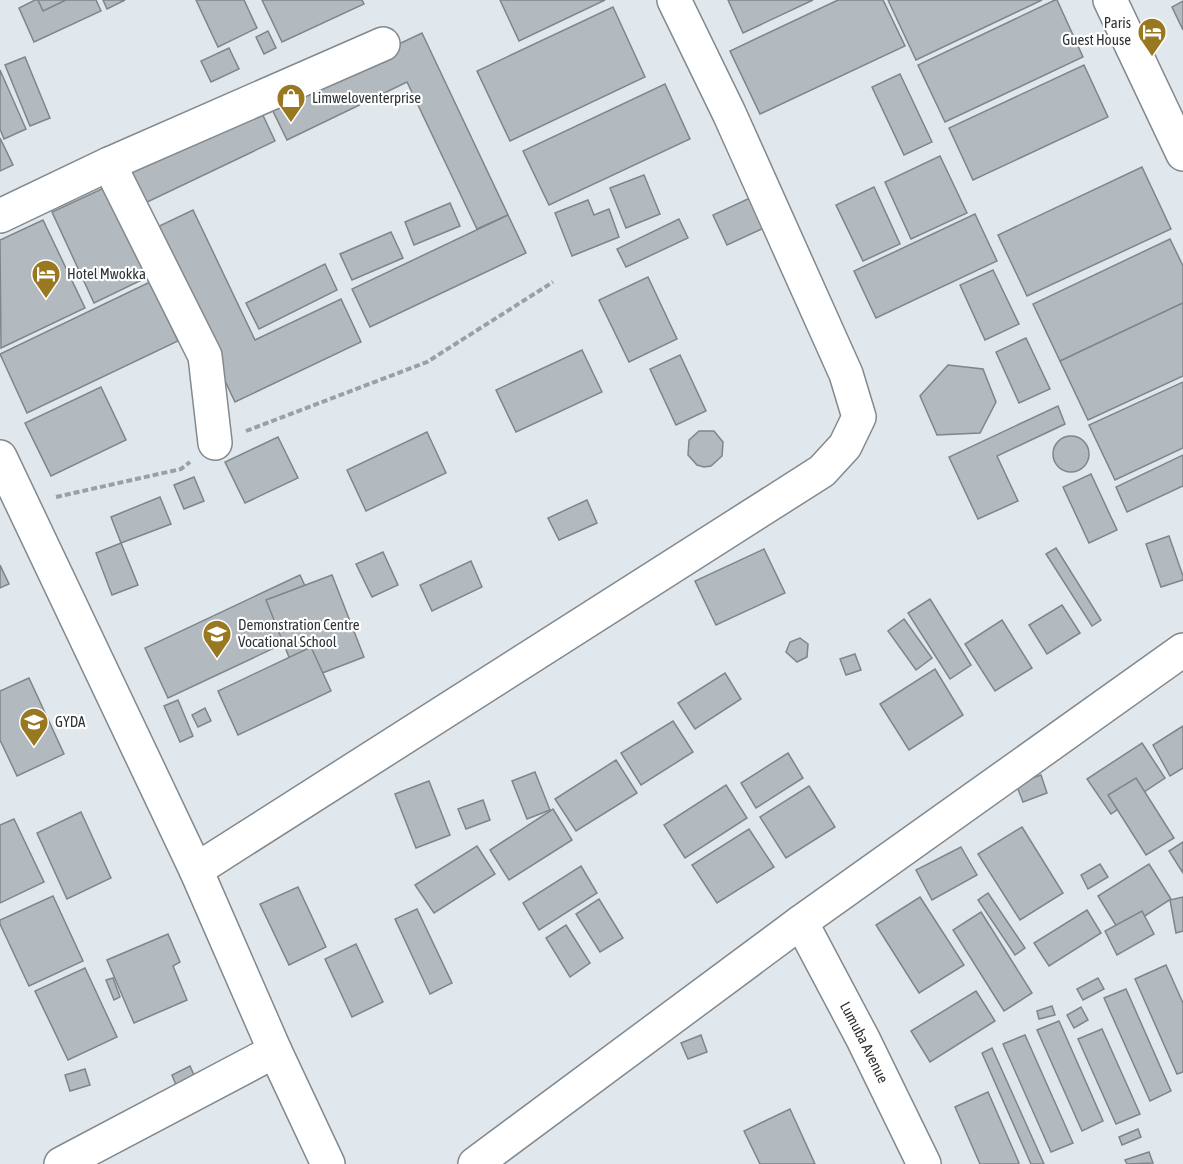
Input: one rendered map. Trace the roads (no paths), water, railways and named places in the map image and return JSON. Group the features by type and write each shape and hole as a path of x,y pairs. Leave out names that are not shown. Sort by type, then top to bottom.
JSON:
{"street":[{"path":"196,870 822,471 845,446 859,417 846,374 729,113 674,0"},
{"path":"1110,0 1183,154"},
{"path":"0,216 109,164 383,44"},
{"path":"109,164 205,356 215,443"},
{"path":"0,457 12,511 196,870 275,1051 328,1164"},
{"path":"475,1164 801,922 1183,650"},
{"name":"Lumuba Avenue","path":"801,922 863,1040 924,1164"},
{"path":"61,1164 275,1051"}],"place":[{"name":"Paris Guest House","path":"1152,58"},
{"name":"Limweloventerprise","path":"291,124"},
{"name":"Hotel Mwokka","path":"46,300"},
{"name":"Demonstration Centre Vocational School","path":"217,660"},
{"name":"GYDA","path":"34,748"}]}
